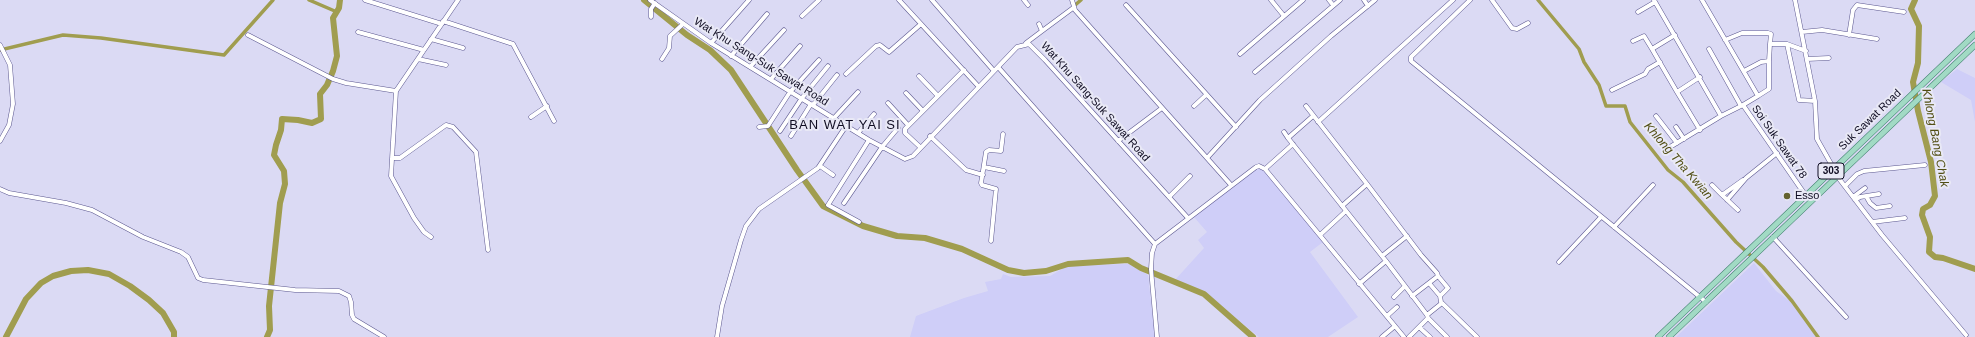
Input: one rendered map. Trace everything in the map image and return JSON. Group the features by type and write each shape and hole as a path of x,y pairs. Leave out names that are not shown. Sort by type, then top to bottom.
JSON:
{"main road":[{"name":"Suk Sawat Road","path":"1658,337 1975,34"},
{"name":"Suk Sawat Road","path":"1669,337 1975,45"},
{"path":"1828,174 1834,175 1832,181"}],"street":[{"path":"365,0 514,44 554,121"},
{"path":"429,237 414,218 392,180 390,171 396,91 458,0"},
{"name":"Wat Khu Sang-Suk Sawat Road","path":"650,0 653,6 731,56 869,140 905,159 910,158 1017,47 1026,43 1031,45 1188,218"},
{"path":"711,43 749,0"},
{"path":"802,16 819,0"},
{"path":"900,0 978,87"},
{"path":"932,0 994,71"},
{"path":"1024,0 1028,5"},
{"path":"1072,0 1073,8 1231,185"},
{"path":"1272,0 1284,16"},
{"path":"1240,54 1302,0"},
{"path":"1329,0 1333,5"},
{"path":"1256,72 1340,0"},
{"path":"1364,0 1368,6"},
{"path":"1207,158 1236,127 1244,116 1283,79 1375,0"},
{"path":"1318,122 1452,0"},
{"path":"1470,0 1410,60 1706,302"},
{"path":"1492,0 1512,28 1517,29 1528,23"},
{"name":"Soi Suk Sawat 78","path":"1702,0 1758,96 1742,105 1806,196"},
{"path":"1795,0 1815,101 1817,139 1834,169"},
{"path":"1638,12 1655,1 1721,116"},
{"path":"1126,5 1236,127"},
{"path":"1849,35 1852,10 1857,5 1904,12"},
{"path":"651,17 653,6"},
{"path":"1026,43 1073,8"},
{"path":"731,56 767,14"},
{"path":"846,74 876,46 880,45 889,52 921,24"},
{"path":"1039,24 1042,31"},
{"path":"662,59 669,48 670,36 682,25"},
{"path":"750,67 784,30"},
{"path":"1802,32 1822,30 1878,39"},
{"path":"358,32 424,50"},
{"path":"1726,40 1742,33 1771,34 1769,89 1758,96"},
{"path":"248,35 333,79 346,83 396,91"},
{"path":"1652,48 1675,35"},
{"path":"1633,42 1644,36 1700,130"},
{"path":"431,39 463,48"},
{"path":"1770,44 1788,44 1806,51"},
{"path":"1788,44 1799,100 1815,101"},
{"path":"0,46 10,65 13,104 9,125 0,141"},
{"path":"771,80 800,46"},
{"path":"1670,147 1742,105 1709,49"},
{"path":"1807,59 1829,58"},
{"path":"418,59 446,65"},
{"path":"759,127 768,125 790,92 819,60"},
{"path":"1744,72 1761,62 1770,61"},
{"path":"1612,90 1645,74 1648,69 1660,62"},
{"path":"780,131 802,98 828,66"},
{"path":"998,67 1155,244"},
{"path":"920,147 904,132 908,125 964,70"},
{"path":"791,136 812,105 837,75"},
{"path":"919,76 938,96"},
{"path":"1677,92 1700,77"},
{"path":"834,118 858,92"},
{"path":"906,93 923,111"},
{"path":"1194,106 1206,95"},
{"path":"888,103 908,125"},
{"path":"531,117 547,106"},
{"path":"1306,106 1448,288 1440,296"},
{"path":"1118,141 1162,108"},
{"path":"858,133 874,114"},
{"path":"1288,138 1314,116"},
{"path":"1656,116 1677,143"},
{"path":"392,158 400,158 446,125 453,127 476,152 488,250"},
{"path":"717,337 722,306 740,240 746,226 759,209 806,178 820,166 846,126"},
{"path":"1676,127 1684,139"},
{"path":"844,203 882,147 898,128"},
{"path":"1284,132 1386,261 1427,316 1447,337"},
{"path":"991,242 996,189 982,185 983,175 987,151 1001,150 1003,134"},
{"path":"930,136 966,170 983,175"},
{"path":"859,222 828,205 869,140"},
{"path":"1266,169 1293,144"},
{"path":"1722,195 1777,153"},
{"path":"1845,186 1860,172 1925,165"},
{"path":"820,166 833,175"},
{"path":"1157,337 1151,269 1152,253 1155,244 1231,185 1256,167 1262,166 1404,337"},
{"path":"984,167 1004,171"},
{"path":"1169,197 1190,176"},
{"path":"1837,176 1872,222 1966,335"},
{"path":"1727,200 1746,178"},
{"path":"1342,206 1367,184"},
{"path":"1614,227 1653,185"},
{"path":"1712,185 1738,210"},
{"path":"1854,199 1865,188"},
{"path":"0,189 30,198 64,202 92,210 143,236 181,252 188,258 198,278 210,282 344,292 349,296 354,319 384,337"},
{"path":"1854,199 1879,194"},
{"path":"1866,196 1870,203 1876,208 1890,206"},
{"path":"1320,235 1346,211"},
{"path":"1559,262 1601,217"},
{"path":"1872,222 1906,218"},
{"path":"1382,256 1407,236"},
{"path":"1774,237 1846,317"},
{"path":"1359,284 1386,261"},
{"path":"1412,296 1438,276"},
{"path":"1429,283 1440,296 1441,302 1477,337"},
{"path":"1394,298 1405,286"},
{"path":"1409,337 1420,328 1427,316 1441,302"},
{"path":"1387,316 1397,308"},
{"path":"1382,337 1395,326"},
{"path":"1420,328 1430,337"}],"shaded area":[{"path":"1957,69 1975,78 1975,122 1971,100 1941,82"},
{"path":"1257,167 1263,169 1323,242 1310,252 1358,317 1328,337 1259,337 1215,301 1174,281 1204,248 1198,240 1207,232 1193,216"},
{"path":"1754,263 1776,291 1790,301 1816,337 1676,337"},
{"path":"1132,264 1148,275 1155,337 910,337 916,316 964,298 988,291 985,282 1001,279 1003,274 1011,277 1050,276 1069,265"}],"waterway":[{"path":"0,50 63,35 101,38 224,55 273,0"},
{"path":"309,0 337,12"},
{"path":"267,337 270,330 269,306 280,203 285,184 284,171 274,155 276,145 281,130 282,119 312,123 321,119 320,94 327,85 337,56 333,18 339,8 340,0"},
{"path":"644,0 687,35 710,50 731,70 797,170 823,206 863,226 897,236 925,238 962,249 1008,270 1024,273 1046,271 1068,264 1128,260 1141,268 1204,294 1253,337"},
{"path":"1074,6 1081,0"},
{"name":"Khlong Tha Kwian","path":"1538,0 1579,49 1584,62 1599,85 1606,106 1625,106 1630,122 1668,170 1683,182 1736,242 1763,267 1792,301 1818,337"},
{"name":"Khlong Bang Chak","path":"1915,0 1911,9 1919,26 1918,63 1913,82 1918,111 1931,162 1935,196 1930,205 1923,209 1922,215 1930,237 1929,252 1935,257 1943,258 1975,269"},
{"path":"6,337 26,299 41,283 53,276 71,271 88,270 109,274 130,286 149,300 163,313 174,332 174,337"}],"place":[{"name":"Esso","path":"1787,196"}],"district":[{"name":"BAN WAT YAI SI","path":"845,125"}]}
